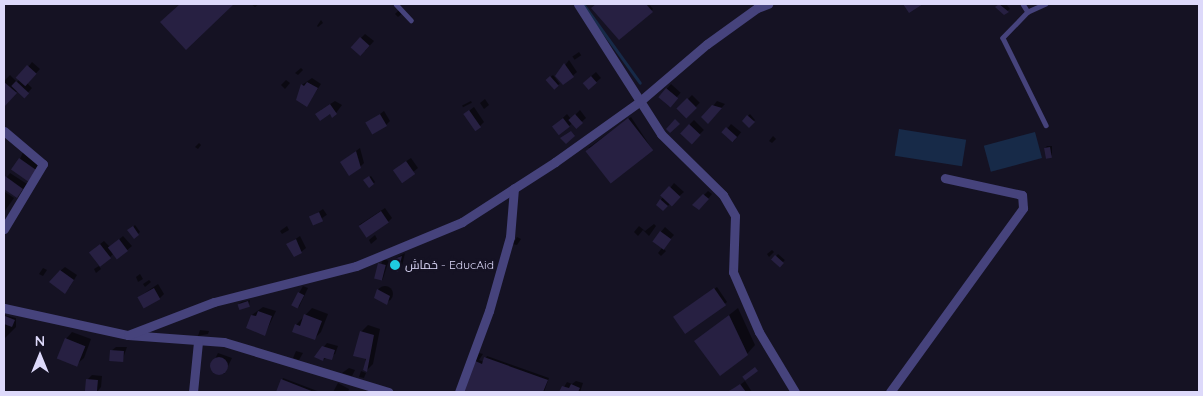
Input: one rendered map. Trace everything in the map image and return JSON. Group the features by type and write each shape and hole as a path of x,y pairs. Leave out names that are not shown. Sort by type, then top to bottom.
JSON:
{"street":[{"path":"578,4 638,102 661,134 722,195 735,216 733,272 759,332 795,392"},
{"path":"128,335 214,302 356,266 462,222 638,102 706,44 757,8 768,4"},
{"path":"4,132 43,164 4,229"},
{"path":"890,392 1023,208 1022,195 945,178"},
{"path":"459,392 489,311 510,238 514,188"},
{"path":"4,308 128,335 198,342 224,342 389,392"},
{"path":"193,392 198,342"}],"lane":[{"path":"396,4 411,20"},
{"path":"1023,4 1028,12"},
{"path":"1046,4 1028,12 1003,38 1046,125"}],"water":[{"path":"899,129 966,140 962,166 895,156"},
{"path":"1035,132 1042,158 991,172 984,146"}],"building":[{"path":"180,4 234,4 186,50 160,22"},
{"path":"596,4 646,4 653,12 619,40 591,8"},
{"path":"903,4 923,4 909,13"},
{"path":"999,4 1009,12 1004,15 995,7"},
{"path":"360,37 370,46 360,56 351,47"},
{"path":"564,63 574,77 563,85 555,76"},
{"path":"27,65 37,74 25,86 16,78"},
{"path":"550,76 559,86 554,90 546,80"},
{"path":"591,76 597,83 589,90 583,83"},
{"path":"16,81 29,93 24,98 11,86"},
{"path":"4,82 17,93 4,107"},
{"path":"307,82 318,88 307,107 296,100 301,84 304,86"},
{"path":"666,88 678,98 671,107 658,97"},
{"path":"687,98 697,108 686,119 676,109"},
{"path":"330,104 337,114 332,118 330,114 320,121 315,114"},
{"path":"712,105 722,108 708,124 701,117"},
{"path":"469,110 481,127 475,131 463,114"},
{"path":"380,114 387,126 372,135 365,122"},
{"path":"575,114 583,123 576,129 568,120"},
{"path":"747,115 755,122 749,128 742,121"},
{"path":"563,118 570,127 559,135 552,127"},
{"path":"628,118 653,150 611,184 585,151"},
{"path":"675,119 680,124 670,133 666,129"},
{"path":"689,124 701,135 692,144 680,134"},
{"path":"726,127 737,137 732,142 721,132"},
{"path":"571,131 575,136 566,144 560,138"},
{"path":"1050,147 1052,158 1046,159 1044,148"},
{"path":"356,151 361,168 349,176 340,162"},
{"path":"19,158 36,170 28,182 11,169"},
{"path":"406,161 415,174 402,183 393,170"},
{"path":"5,176 23,189 17,198 4,189"},
{"path":"369,176 374,184 369,188 363,180"},
{"path":"669,186 681,197 672,206 660,196"},
{"path":"703,194 709,199 699,210 692,205"},
{"path":"660,199 668,206 663,211 656,205"},
{"path":"381,211 389,223 366,238 359,226"},
{"path":"319,212 323,221 313,226 309,216"},
{"path":"133,226 139,235 134,239 127,230"},
{"path":"660,231 671,239 664,250 652,242"},
{"path":"119,239 128,251 117,259 108,247"},
{"path":"296,239 302,253 294,257 286,244"},
{"path":"100,244 111,258 100,267 89,253"},
{"path":"775,255 784,263 780,267 771,259"},
{"name":"خماش - EducAid","path":"402,256 398,272 389,269 391,260"},
{"path":"378,263 386,265 382,280 374,279"},
{"path":"60,270 74,280 65,294 49,282"},
{"path":"154,288 160,299 144,309 137,297"},
{"path":"714,288 726,305 685,334 673,317"},
{"path":"377,289 390,296 387,305 374,298"},
{"path":"298,292 304,295 297,309 291,305"},
{"path":"248,301 250,307 239,310 238,304"},
{"path":"258,311 272,316 265,336 246,328 251,315 256,316"},
{"path":"304,314 322,321 315,340 292,332 295,324 300,326"},
{"path":"729,315 748,355 720,376 694,341"},
{"path":"5,316 15,320 12,327 4,324"},
{"path":"360,331 374,335 367,372 363,370 366,359 353,356"},
{"path":"65,338 85,346 77,367 57,358"},
{"path":"322,346 335,350 332,360 324,358 323,361 314,357"},
{"path":"110,350 124,351 123,362 109,361"},
{"path":"219,357 225,360 228,366 225,372 219,375 213,372 210,366 213,360"},
{"path":"484,357 548,380 543,392 461,392 473,360 482,364"},
{"path":"755,367 758,371 745,381 742,377"},
{"path":"86,379 98,380 97,392 85,391"},
{"path":"281,379 314,392 276,392"},
{"path":"571,384 580,388 578,392 559,392 562,386 569,388"},
{"path":"740,384 746,392 729,391 734,388"}],"waterway":[{"path":"583,4 640,83"}],"place":[{"name":"خماش - EducAid","path":"395,265"}]}
